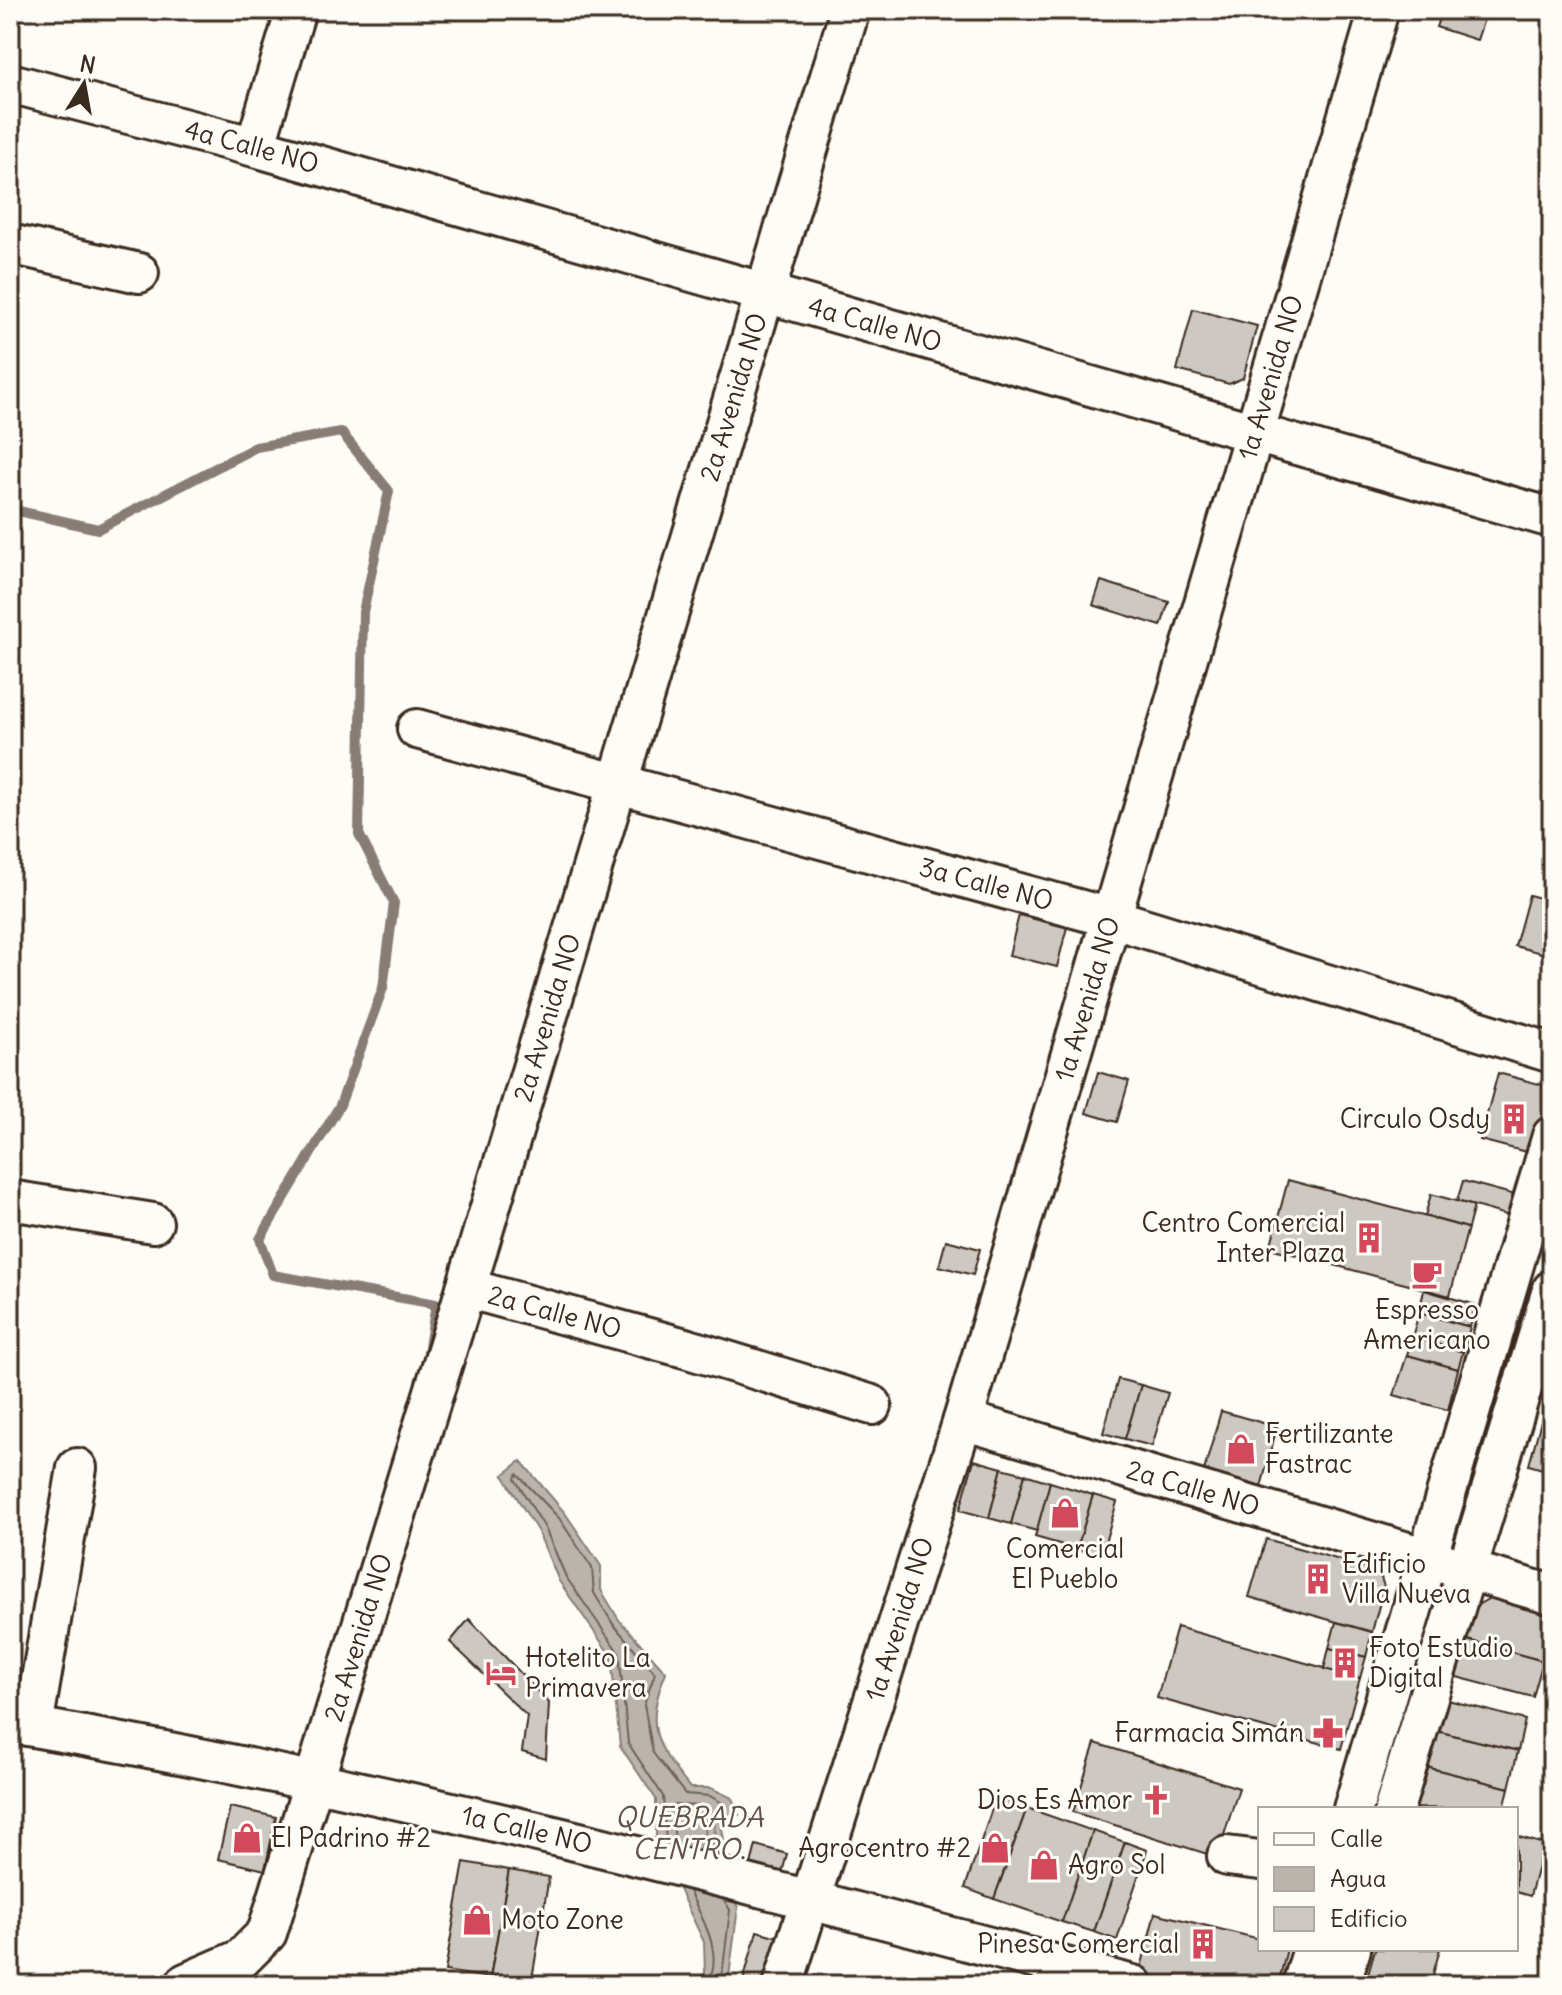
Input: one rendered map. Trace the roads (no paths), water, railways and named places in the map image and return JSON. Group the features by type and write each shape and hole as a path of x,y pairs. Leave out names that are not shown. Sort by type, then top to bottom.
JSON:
{"street":[{"path":"255,147 296,10"},
{"name":"2a Avenida NO","path":"186,1983 241,1959 267,1933 466,1288 850,10"},
{"name":"1a Avenida NO","path":"783,1985 963,1420 1379,10"},
{"name":"4a Calle NO","path":"10,83 255,147 1552,518"},
{"path":"10,244 139,273"},
{"name":"3a Calle NO","path":"417,729 1111,918 1552,1053"},
{"path":"1354,1807 1424,1560 1552,1136"},
{"path":"10,1200 153,1223"},
{"name":"2a Calle NO","path":"466,1288 685,1348 872,1405"},
{"path":"1395,1807 1552,1290"},
{"name":"2a Calle NO","path":"963,1420 1424,1560 1552,1595"},
{"path":"22,1724 77,1468"},
{"name":"1a Calle NO","path":"22,1724 315,1782 637,1857 810,1899 1133,1985"},
{"path":"1302,1985 1312,1951"},
{"path":"1340,1985 1350,1951"}],"water":[{"name":"QUEBRADA CENTRO.","path":"521,1461 565,1513 601,1566 601,1590 619,1620 666,1672 659,1691 655,1721 661,1747 668,1759 690,1788 711,1788 732,1798 739,1815 721,1821 724,1840 713,1864 738,1907 728,1985 696,1985 705,1973 704,1942 656,1841 656,1799 620,1746 611,1656 559,1581 538,1532 503,1475"}],"waterway":[{"path":"10,509 98,529 256,447 341,432 389,491 363,612 359,834 394,903 383,988 340,1105 260,1239 273,1275 436,1304 428,1353"}],"place":[{"name":"Circulo Osdy","path":"1514,1119"},
{"name":"Centro Comercial Inter Plaza","path":"1369,1238"},
{"name":"Espresso Americano","path":"1427,1274"},
{"name":"Fertilizante Fastrac","path":"1241,1449"},
{"name":"Comercial El Pueblo","path":"1065,1513"},
{"name":"Edificio Villa Nueva","path":"1318,1579"},
{"name":"Foto Estudio Digital","path":"1345,1663"},
{"name":"Hotelito La Primavera","path":"501,1673"},
{"name":"Farmacia Simán","path":"1328,1733"},
{"name":"Dios Es Amor","path":"1156,1800"},
{"name":"El Padrino #2","path":"247,1838"},
{"name":"Agrocentro #2","path":"995,1848"},
{"name":"Agro Sol","path":"1044,1865"},
{"name":"Moto Zone","path":"477,1920"},
{"name":"Pinesa Comercial","path":"1203,1944"}]}
